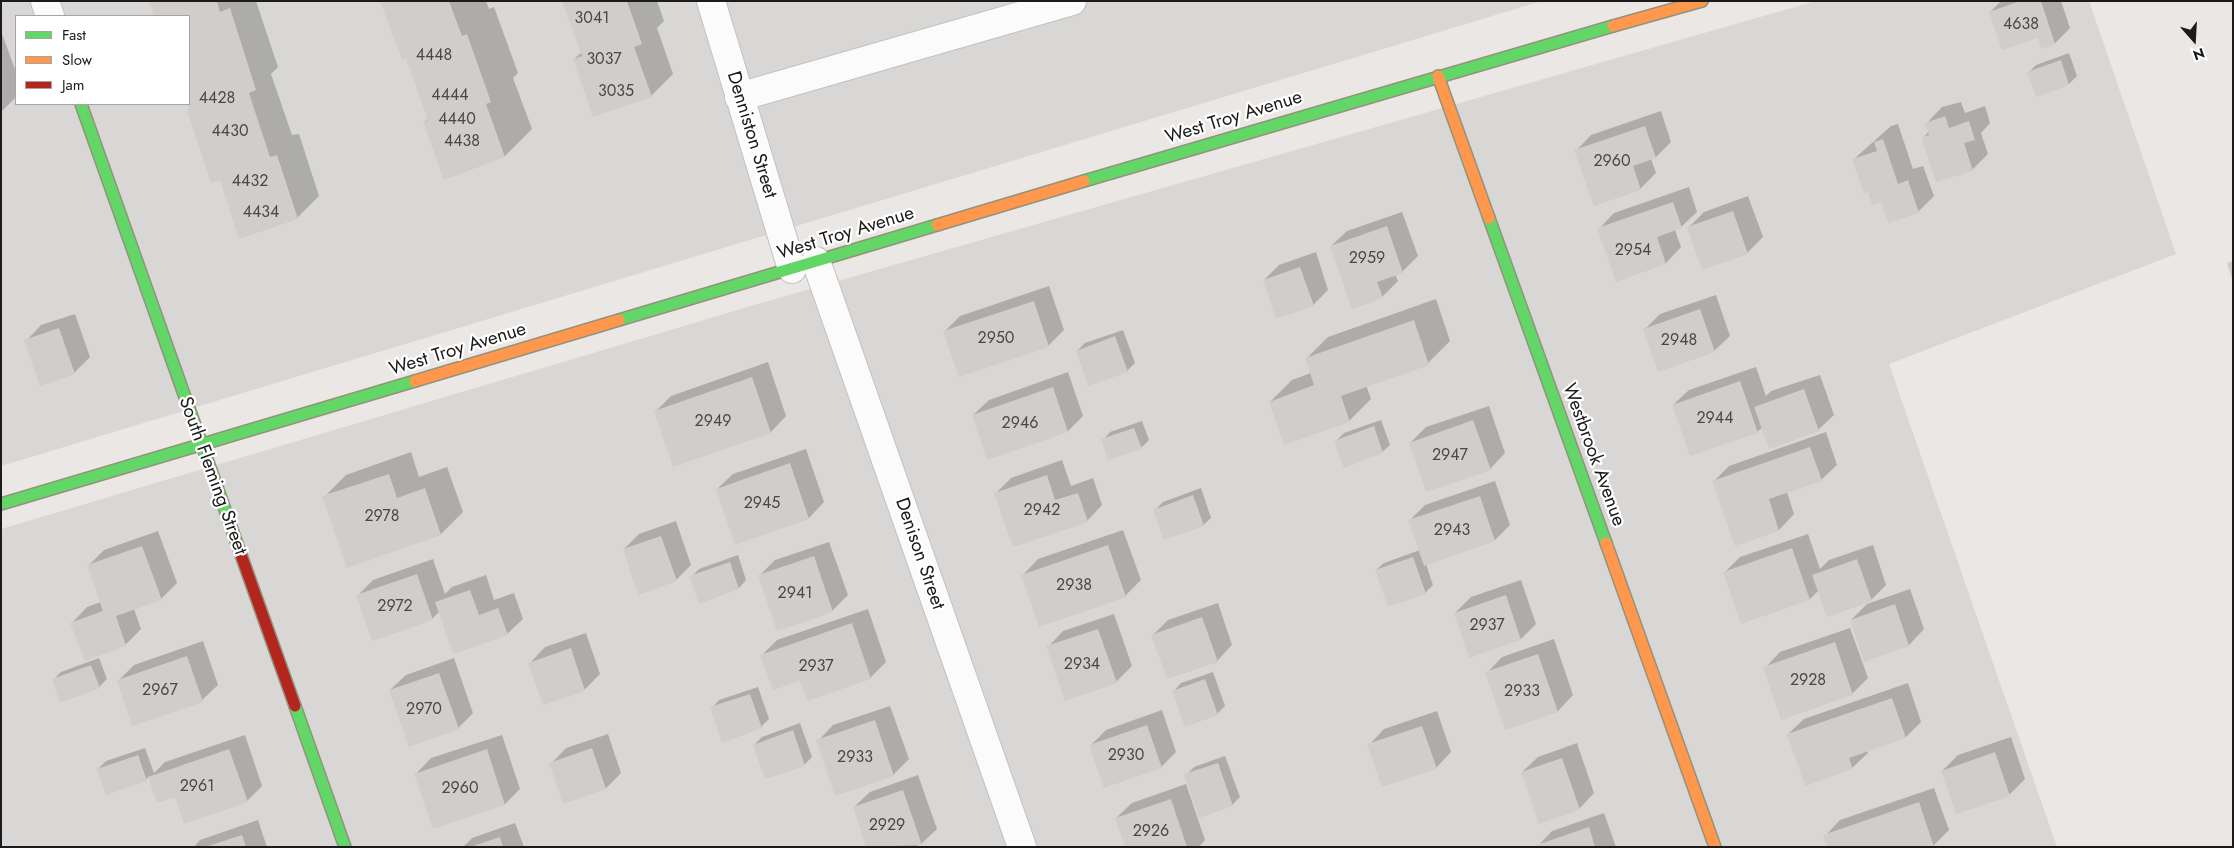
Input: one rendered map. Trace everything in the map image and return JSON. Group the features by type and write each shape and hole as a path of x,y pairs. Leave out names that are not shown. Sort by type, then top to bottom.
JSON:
{"street":[{"path":"45,1 50,15"},
{"name":"Denniston Street","path":"711,1 739,97 804,265"},
{"path":"739,97 1072,1"},
{"name":"West Troy Avenue","path":"1,504 201,446 1438,76 1702,1"},
{"name":"Westbrook Avenue","path":"1438,76 1715,847"},
{"name":"South Fleming Street","path":"81,105 345,847"},
{"name":"Denison Street","path":"804,265 1022,847"}],"shaded area":[{"path":"1,1 1542,1 1,466"},
{"path":"240,1 353,1 412,177 316,211"},
{"path":"652,1 771,1 779,29 749,39 757,65 680,87"},
{"path":"926,1 1144,1 840,89 823,31"},
{"path":"1816,1 2089,1 2176,254 1889,364 2057,847 1,847 1,529 768,301"}],"building":[{"path":"149,1 217,1 220,12 230,8 256,90 249,93 270,157 277,155 298,219 239,239 220,180 211,183 187,110 190,109 188,105 190,105 190,15 154,15"},
{"path":"380,1 449,1 462,36 467,34 491,102 486,104 505,157 444,180 423,122 428,120 406,58 402,60"},
{"path":"562,1 627,1 642,44 634,47 652,97 593,117 573,59 582,56"},
{"path":"2020,1 2041,1 2055,44 2041,49 2038,38 2002,50 1989,12"},
{"path":"2061,60 2069,85 2036,97 2027,72"},
{"path":"1945,116 1949,128 1969,121 1975,140 1964,143 1973,171 1936,182 1921,137 1929,135 1925,123"},
{"path":"1645,126 1656,158 1633,166 1641,190 1594,206 1574,150"},
{"path":"1883,139 1898,184 1908,180 1919,213 1888,223 1881,202 1872,205 1868,192 1864,194 1852,159 1877,151 1874,142"},
{"path":"1673,202 1682,228 1657,237 1666,264 1616,282 1597,228"},
{"path":"1733,211 1748,254 1702,270 1687,227"},
{"path":"1387,226 1403,273 1377,282 1383,298 1352,309 1330,246"},
{"path":"2233,261 2233,279 2232,279 2227,263"},
{"path":"1300,267 1314,306 1276,319 1263,280"},
{"path":"1034,301 1049,347 959,377 943,331"},
{"path":"1700,309 1715,352 1658,372 1643,329"},
{"path":"1414,320 1429,365 1341,396 1350,422 1284,445 1269,402 1314,385 1305,358"},
{"path":"59,328 75,374 40,386 24,340"},
{"path":"1115,336 1128,372 1088,386 1076,351"},
{"path":"752,377 771,433 673,467 654,411"},
{"path":"1740,381 1758,433 1690,456 1672,405"},
{"path":"1053,387 1068,432 987,460 972,415"},
{"path":"1804,389 1819,431 1769,449 1754,407"},
{"path":"1473,420 1491,470 1426,492 1409,443"},
{"path":"1374,426 1383,453 1344,468 1334,441"},
{"path":"1134,428 1142,449 1108,460 1101,439"},
{"path":"1810,447 1822,481 1769,499 1779,531 1735,546 1712,481"},
{"path":"790,463 809,519 735,545 716,489"},
{"path":"389,474 397,498 425,488 441,535 347,568 322,496"},
{"path":"1047,475 1055,500 1078,493 1088,522 1013,547 994,493"},
{"path":"1193,495 1204,526 1164,540 1153,510"},
{"path":"1480,496 1495,541 1424,566 1408,520"},
{"path":"661,536 677,581 638,595 623,549"},
{"path":"1108,545 1126,597 1039,627 1021,575"},
{"path":"142,546 162,600 116,616 126,646 85,661 70,623 103,611 87,565"},
{"path":"1792,548 1810,600 1741,624 1723,572"},
{"path":"814,556 833,612 777,631 758,575"},
{"path":"1413,557 1426,594 1388,607 1375,570"},
{"path":"1857,559 1872,601 1827,617 1812,575"},
{"path":"730,562 739,589 699,604 689,576"},
{"path":"417,574 433,620 372,641 356,595"},
{"path":"470,590 479,615 498,608 508,635 453,654 435,602"},
{"path":"1506,595 1521,640 1469,658 1454,613"},
{"path":"1895,604 1909,646 1864,662 1850,620"},
{"path":"1202,617 1218,662 1167,679 1151,635"},
{"path":"852,623 871,679 807,701 800,681 773,690 760,655"},
{"path":"1098,629 1117,683 1065,701 1046,646"},
{"path":"1835,642 1853,695 1781,720 1763,667"},
{"path":"571,648 585,691 543,705 528,663"},
{"path":"1538,654 1558,712 1505,730 1485,672"},
{"path":"187,656 203,702 132,726 117,680"},
{"path":"91,665 100,688 60,703 52,679"},
{"path":"439,673 459,729 409,747 389,690"},
{"path":"1205,679 1218,715 1185,727 1172,691"},
{"path":"750,694 762,728 722,743 710,707"},
{"path":"1892,698 1906,738 1849,758 1853,769 1805,786 1787,734"},
{"path":"875,720 894,776 835,796 816,740"},
{"path":"1147,725 1162,768 1104,788 1089,745"},
{"path":"1422,726 1437,769 1382,787 1367,744"},
{"path":"793,730 805,766 765,779 753,745"},
{"path":"592,748 606,789 563,804 549,763"},
{"path":"229,749 248,802 184,824 175,797 157,803 148,777"},
{"path":"487,749 505,805 433,829 414,774"},
{"path":"1995,752 2010,796 1956,814 1941,771"},
{"path":"138,755 147,781 106,795 97,769"},
{"path":"1562,758 1580,810 1539,824 1521,772"},
{"path":"1218,763 1233,806 1199,818 1184,774"},
{"path":"903,790 922,845 866,847 853,807"},
{"path":"1171,799 1187,847 1125,847 1115,818"},
{"path":"1919,802 1934,847 1827,847 1823,835"},
{"path":"1589,827 1595,847 1534,847 1534,846"},
{"path":"242,835 246,847 208,847 208,846"},
{"path":"500,837 503,847 473,847 473,846"}],"traffic: fast":[{"path":"1084,181 1613,26"},
{"path":"81,105 240,552"},
{"path":"1489,218 1606,543"},
{"path":"619,320 937,225"},
{"path":"1,504 415,381"},
{"path":"295,706 345,847"}],"traffic: slow":[{"path":"1613,26 1702,1"},
{"path":"1438,76 1489,218"},
{"path":"937,225 1084,181"},
{"path":"415,381 619,320"},
{"path":"1606,543 1715,847"}],"traffic: jam":[{"path":"240,552 295,706"}]}
